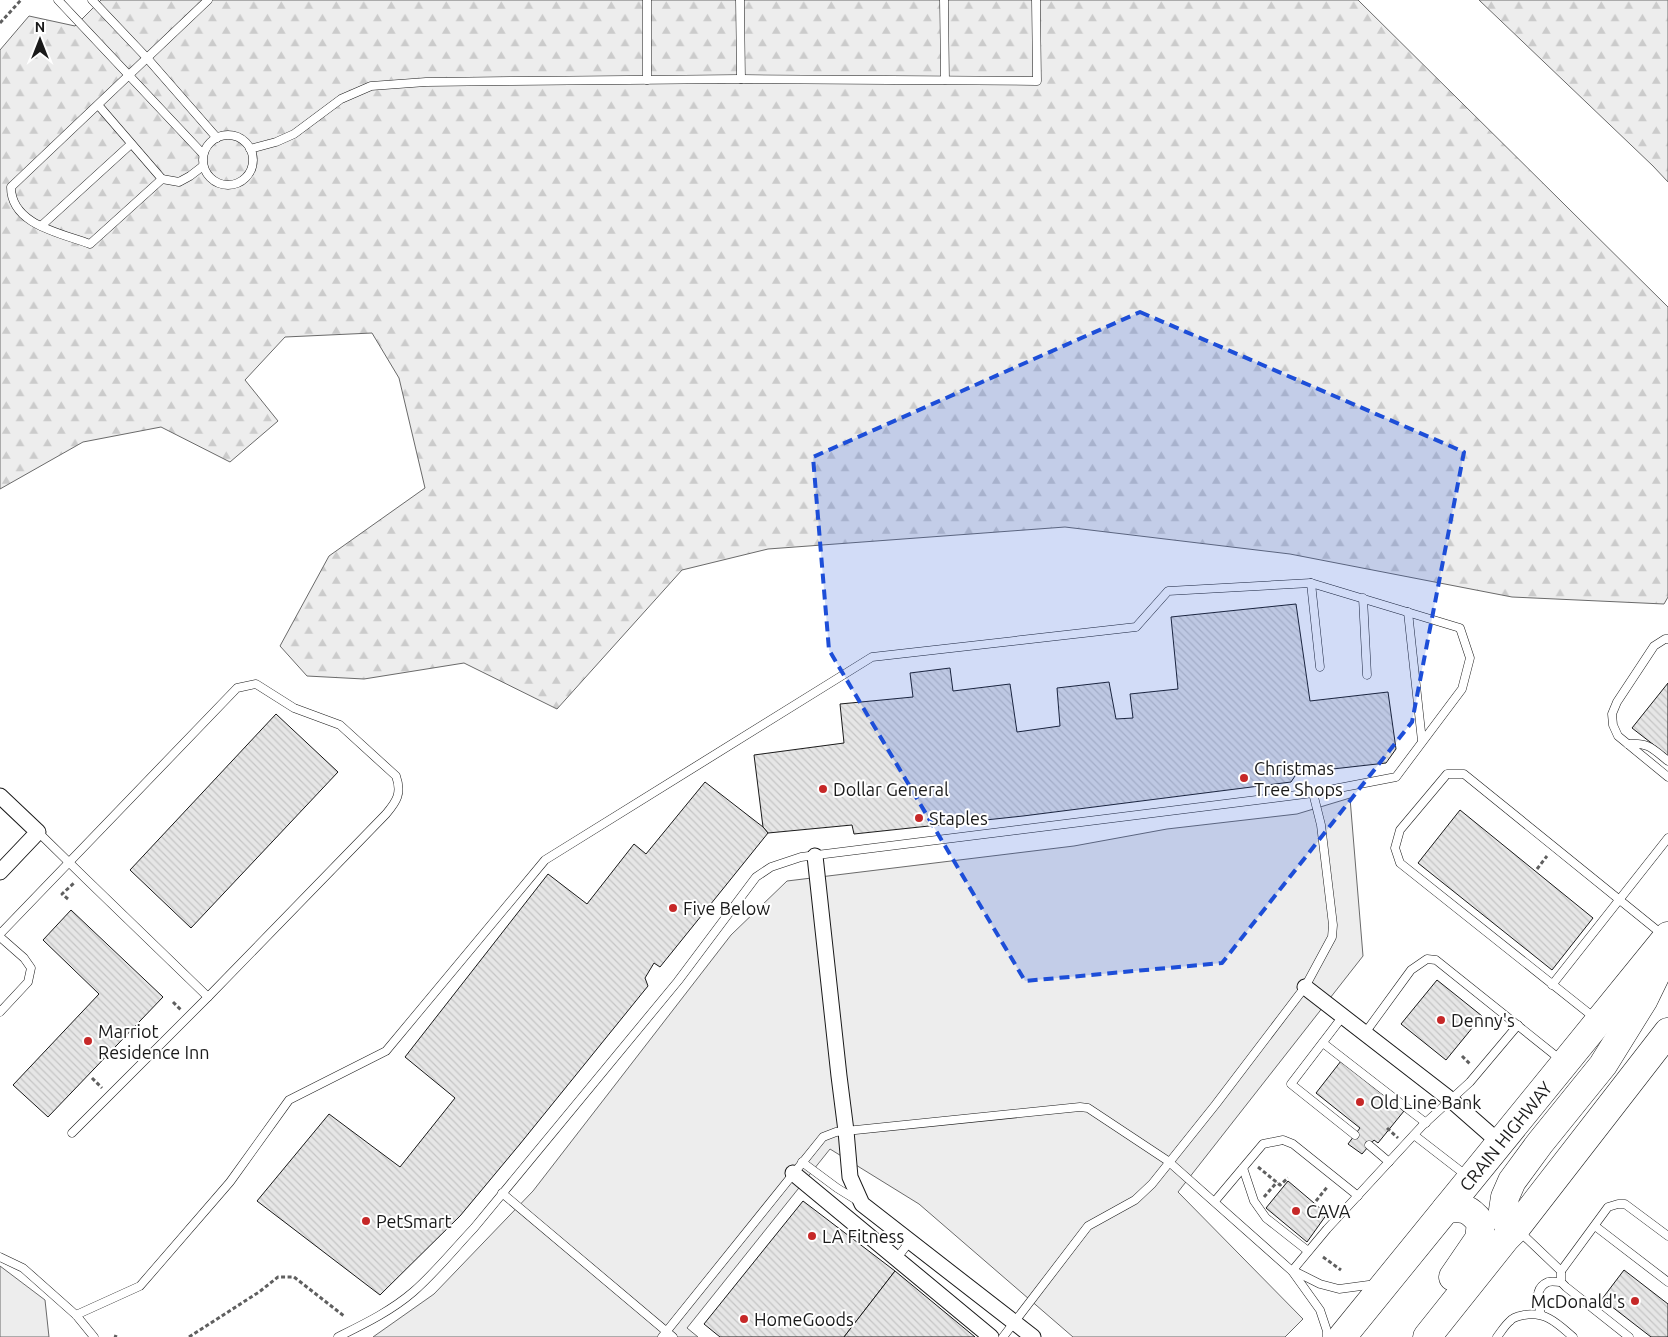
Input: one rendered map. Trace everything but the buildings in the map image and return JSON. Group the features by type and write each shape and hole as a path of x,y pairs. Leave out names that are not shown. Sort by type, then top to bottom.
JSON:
{"highway":[{"name":"CRAIN HIGHWAY","path":"1342,1337 1664,941"},
{"path":"1516,1228 1506,1221 1503,1210 1504,1197 1512,1181 1603,1065 1644,999 1658,970 1664,941"},
{"path":"1427,1337 1663,1047"},
{"path":"1410,1337 1479,1239 1481,1223 1476,1217 1466,1208 1446,1209"}],"street":[{"path":"0,796 38,832 0,872"},
{"path":"815,856 850,1177 862,1204 1033,1337"},
{"path":"1305,987 1451,1100 1500,1143"},
{"path":"798,1167 897,1258 991,1337"}],"lane":[{"path":"58,0 203,154"},
{"path":"92,0 147,58 217,138"},
{"path":"162,179 90,244 41,226 23,215 11,197 11,187 99,106 208,0"},
{"path":"647,0 647,80"},
{"path":"740,0 741,79"},
{"path":"944,0 945,80"},
{"path":"250,149 276,142 294,134 341,99 371,86 436,82 741,79 1037,80 1036,0"},
{"path":"99,106 162,179 178,182 203,166"},
{"path":"225,135 240,138 250,149 252,166 243,180 236,184 219,184 206,174 203,166 203,154 206,147 217,138 225,135"},
{"path":"41,226 131,144"},
{"path":"1311,583 1320,667"},
{"path":"76,1316 140,1286 230,1182 288,1100 386,1051 545,860 872,657 1136,627 1168,591 1311,583 1460,628 1470,658 1462,689 1396,777 1313,793 801,857 771,867 756,877 678,981 474,1228 413,1292 372,1320 338,1337"},
{"path":"1363,598 1367,675"},
{"path":"1408,612 1422,741"},
{"path":"1668,639 1654,646 1614,708 1612,721 1615,730 1628,744 1668,777"},
{"path":"0,1012 28,982 31,968 24,958 0,935 237,688 247,684 256,684 294,708 340,725 396,776 398,783 396,801 386,814 235,971 72,1133"},
{"path":"1628,744 1642,743 1647,745 1668,761"},
{"path":"1599,1021 1400,863 1395,848 1400,830 1447,774 1464,774 1618,900 1664,941"},
{"path":"1003,1337 1088,1226 1135,1200 1152,1184 1305,987 1332,937 1333,924 1321,824 1313,793"},
{"path":"38,832 208,997"},
{"path":"1552,985 1668,838"},
{"path":"1365,1033 1411,970 1427,959 1436,960 1565,1063"},
{"path":"1343,1016 1291,1084 1355,1134"},
{"path":"1292,1271 1426,1122 1470,1082 1518,1025"},
{"path":"1323,1043 1426,1122"},
{"path":"664,1334 823,1137 836,1132 1080,1107 1088,1108 1168,1161 1292,1271 1320,1310 1327,1331 1327,1337"},
{"path":"1414,1135 1470,1179"},
{"path":"1216,1202 1263,1144 1283,1140 1293,1144 1358,1196"},
{"path":"1369,1145 1389,1162"},
{"path":"798,1167 862,1204"},
{"path":"1243,1168 1254,1201 1266,1218 1308,1251"},
{"path":"502,1193 664,1334 674,1337"},
{"path":"1561,1282 1561,1271 1608,1207 1625,1204 1668,1236"},
{"path":"1595,1226 1668,1282"},
{"path":"1516,1228 1561,1271"},
{"path":"897,1258 910,1241"},
{"path":"0,1257 23,1268 76,1316 94,1337"},
{"path":"1292,1271 1320,1284 1339,1289 1386,1283"},
{"path":"1541,1314 1537,1303 1540,1289 1548,1282 1561,1282 1629,1337"},
{"path":"1497,1337 1510,1320 1527,1314 1541,1314 1551,1318 1570,1336"}],"path":[{"path":"0,23 21,0"},
{"path":"1537,869 1554,847"},
{"path":"68,899 62,894 74,883"},
{"path":"1250,1160 1280,1185 1288,1178"},
{"path":"1316,1201 1335,1177"},
{"path":"1257,1205 1277,1182"},
{"path":"1323,1257 1341,1270"},
{"path":"189,1337 259,1292 278,1277 294,1276 344,1316"}],"highlighted area":[{"path":"1140,312 1464,452 1412,722 1222,963 1025,981 829,650 813,457"}],"shaded area":[{"path":"1350,798 1363,956 1178,1192 1303,1319 1285,1337 1073,1337 919,1204 830,1149 687,1328 698,1337 373,1337 434,1294 533,1191 731,935 787,881 1074,846 1167,829 1297,814"},
{"path":"0,1266 45,1300 49,1337 0,1337"}],"green space":[{"path":"101,0 1358,0 1668,307 1668,597 1664,604 1512,597 1290,554 1065,527 768,549 682,570 557,709 464,663 364,679 307,676 280,646 329,556 425,488 399,378 372,333 285,337 245,380 278,421 230,462 161,427 83,442 0,489 0,50 29,16 75,26"},
{"path":"1479,0 1668,0 1668,182 1653,166"}],"place":[{"name":"Christmas Tree Shops","path":"1244,778"},
{"name":"Dollar General","path":"823,789"},
{"name":"Staples","path":"919,818"},
{"name":"Five Below","path":"673,908"},
{"name":"Denny's","path":"1441,1020"},
{"name":"Marriot Residence Inn","path":"88,1041"},
{"name":"Old Line Bank","path":"1360,1102"},
{"name":"CAVA","path":"1296,1211"},
{"name":"PetSmart","path":"366,1221"},
{"name":"LA Fitness","path":"812,1236"},
{"name":"McDonald's","path":"1635,1301"},
{"name":"HomeGoods","path":"744,1319"}]}
